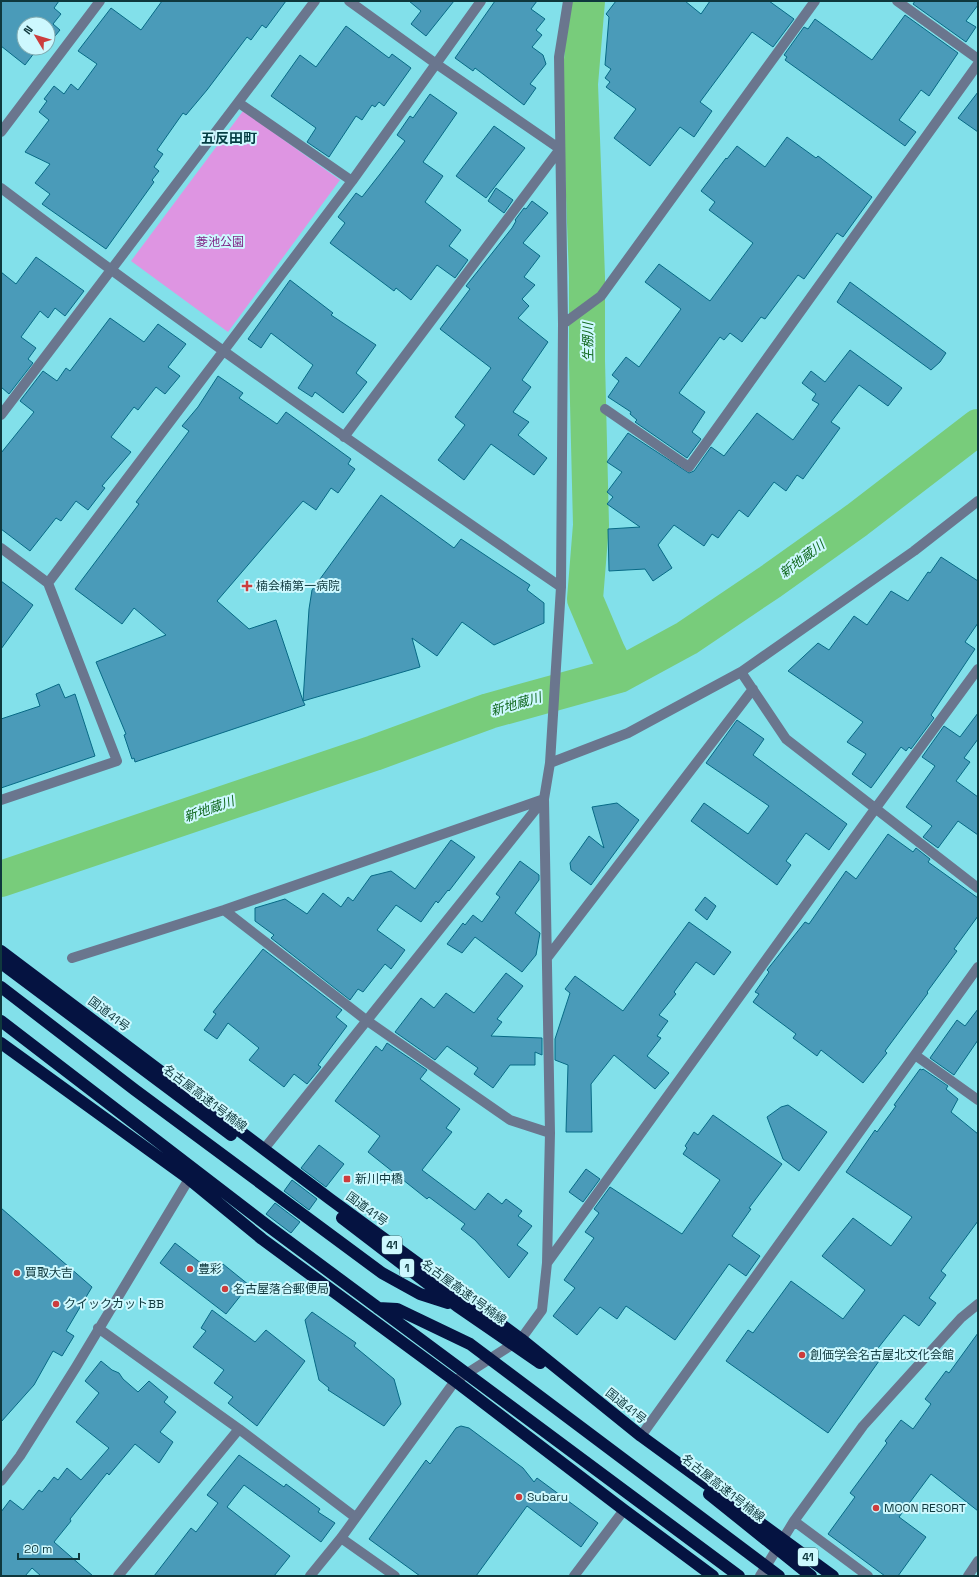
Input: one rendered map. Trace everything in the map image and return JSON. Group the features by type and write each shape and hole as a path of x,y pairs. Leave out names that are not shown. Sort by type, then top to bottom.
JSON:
{"highway":[{"name":"国道41号","path":"1,951 264,1149 522,1339 641,1436 833,1576"},
{"name":"名古屋高速1号楠線","path":"1,963 312,1195 457,1306 563,1379 811,1576"},
{"path":"1,987 135,1090 382,1273 420,1294 457,1306"},
{"path":"1,1021 268,1226 739,1576"},
{"path":"1,1043 189,1178 262,1239 455,1381 713,1576"},
{"path":"262,1239 276,1242 369,1308 397,1309 470,1344 779,1576"}],"street":[{"path":"1,132 100,1"},
{"path":"1,415 239,103 314,1"},
{"path":"349,1 435,63 560,149"},
{"path":"48,584 352,181 435,63 481,1"},
{"path":"310,1576 341,1538 455,1381 522,1339 542,1310 547,1263 550,1133 544,799 550,763 561,587 563,324 559,57 568,1"},
{"path":"563,324 602,296 814,1"},
{"path":"897,1 978,59"},
{"path":"605,408 689,467 978,64"},
{"path":"239,103 352,181"},
{"path":"344,437 560,149"},
{"path":"1,188 111,271 224,352 561,587"},
{"path":"550,763 628,733 741,672 914,551 978,501"},
{"path":"1,548 48,584 117,761 1,800"},
{"path":"547,1263 874,809 978,668"},
{"path":"741,672 786,739 874,809 978,888"},
{"path":"547,958 753,689"},
{"path":"72,958 224,910 544,799"},
{"path":"264,1149 544,799"},
{"path":"224,910 366,1020 510,1120 550,1133"},
{"path":"641,1436 978,967"},
{"path":"915,1055 978,1100"},
{"path":"1,1481 24,1450 189,1178"},
{"path":"760,1576 794,1521 862,1426 961,1318 978,1304"},
{"path":"98,1328 239,1429 356,1517"},
{"path":"118,1576 239,1429"},
{"path":"574,1576 624,1510"},
{"path":"794,1521 868,1576"},
{"path":"341,1538 395,1576"},
{"path":"968,1576 978,1562"}],"green space":[{"name":"菱池公園","path":"243,111 340,180 228,332 131,261"}],"building":[{"path":"1,1 59,1 54,8 61,14 56,20 56,16 16,16 16,56 32,56 25,65 1,46"},
{"path":"162,1 286,1 266,28 262,25 251,40 247,37 186,115 183,113 157,150 163,154 154,167 159,171 152,180 154,182 106,249 42,204 50,194 35,183 50,164 25,152 49,120 39,112 47,101 44,99 54,86 64,94 71,84 78,90 97,64 78,51 111,8 141,30"},
{"path":"409,1 454,1 426,36 411,24 421,11"},
{"path":"495,1 537,1 531,9 545,19 536,30 542,35 532,47 543,55 546,64 530,84 536,88 524,105 475,68 473,71 455,58"},
{"path":"616,1 685,1 701,14 710,1 769,1 794,19 773,47 752,32 700,102 712,111 694,137 680,127 650,166 614,138 636,109 606,87 610,82 605,78 611,69 605,65 609,17 606,14"},
{"path":"915,1 978,1 978,5 966,21 976,27 966,42 913,4"},
{"path":"905,15 958,53 929,96 921,90 899,120 916,132 905,146 785,60 787,57 784,55 804,27 808,29 815,19 872,60"},
{"path":"346,26 389,58 392,54 411,68 384,106 379,102 375,107 372,105 362,120 356,116 329,157 307,142 316,128 271,96 300,55 316,67"},
{"path":"56,27 60,30 56,35"},
{"path":"978,92 978,132 958,118"},
{"path":"430,94 457,113 423,162 443,176 425,202 461,230 449,246 468,260 455,278 437,265 411,300 396,288 394,291 330,243 345,223 338,217 356,193 362,197 405,141 397,135 410,116 413,118"},
{"path":"494,126 525,148 486,198 456,176"},
{"path":"787,137 816,158 818,156 872,197 843,237 837,233 804,279 798,275 765,319 761,317 742,342 730,333 724,340 720,337 679,393 705,412 692,432 701,439 687,458 635,422 637,420 630,414 631,412 608,397 619,381 612,375 626,357 639,367 681,309 645,282 659,264 710,301 753,243 709,210 715,202 701,191 737,146 765,167"},
{"path":"496,188 513,200 504,213 488,201"},
{"path":"532,201 548,213 523,243 540,256 524,277 535,285 522,299 529,306 518,318 548,342 522,380 531,387 513,412 529,422 518,435 547,458 534,475 491,444 464,480 438,460 465,425 455,417 491,368 440,329 470,289 466,286 512,228 516,221 515,220 524,208 526,209"},
{"path":"36,257 84,291 65,316 55,308 48,318 40,311 21,337 36,348 28,359 33,363 9,394 1,387 1,272 16,284"},
{"path":"290,280 333,313 331,315 376,345 356,373 367,382 343,413 315,392 312,397 298,388 313,365 271,333 261,348 248,339"},
{"path":"850,282 946,353 940,362 931,370 837,302"},
{"path":"110,318 144,342 158,324 186,344 168,367 180,376 165,394 156,387 138,410 134,407 111,437 131,452 102,486 105,488 88,510 76,501 61,521 56,518 30,551 1,529 1,453 34,412 20,401 43,371 57,381 66,368 70,371"},
{"path":"850,350 902,388 888,406 859,385 831,422 840,428 803,479 797,475 786,491 774,482 748,517 739,510 718,538 712,534 704,546 674,525 658,545 672,568 653,581 645,569 609,571 608,529 640,527 607,504 613,497 607,492 622,472 607,462 628,433 689,473 694,471 711,447 724,456 757,413 793,440 819,404 812,400 816,394 802,383 811,371 825,382"},
{"path":"218,376 243,393 239,398 277,424 286,412 351,459 348,464 355,469 338,493 331,488 316,510 303,501 217,601 249,629 276,620 305,705 135,762 134,758 132,759 124,735 126,734 96,662 166,635 134,608 122,624 75,589 139,504 136,502 189,431 182,426 198,407"},
{"path":"381,495 454,548 461,539 530,585 527,590 544,603 544,623 494,645 462,622 437,656 412,638 420,667 303,701 309,609 312,590"},
{"path":"941,557 978,581 978,623 965,642 975,649 931,715 934,718 911,749 909,747 906,751 901,747 871,788 852,774 866,754 847,742 863,722 788,671 818,643 829,650 854,616 867,625 891,591 908,601 928,572 930,573"},
{"path":"1,581 33,605 1,649"},
{"path":"59,684 65,698 75,694 95,756 1,788 1,719 40,706 36,694"},
{"path":"978,713 978,739 964,758 970,762 956,781 978,797 978,835 958,821 938,848 923,837 932,826 906,807 935,766 922,757 944,726 960,737"},
{"path":"737,720 764,739 753,755 847,824 829,850 806,833 786,861 791,865 777,885 691,821 704,803 748,834 769,806 706,763"},
{"path":"617,803 639,820 591,885 571,870 570,863 589,836 604,848 592,807"},
{"path":"888,834 913,852 916,848 930,859 928,862 978,898 978,916 954,949 957,951 885,1051 887,1053 863,1083 821,1050 817,1056 793,1038 796,1034 753,1002 759,994 755,992 769,972 767,970 805,922 809,924 846,871 856,879"},
{"path":"451,840 475,857 449,891 448,890 438,903 436,901 421,922 396,905 377,930 405,950 391,969 385,964 363,992 358,989 350,1000 271,938 274,935 255,921 255,908 285,899 307,914 323,893 341,907 348,897 353,901 371,876 391,871 415,889"},
{"path":"520,861 539,875 539,880 515,913 540,933 536,955 522,972 475,937 462,953 447,944 463,923 465,925 473,915 482,922 500,897 496,894"},
{"path":"705,897 716,906 707,920 695,910"},
{"path":"689,922 731,952 714,975 696,962 674,992 676,994 659,1015 668,1021 657,1036 661,1038 647,1056 669,1073 655,1089 614,1055 591,1084 592,1132 566,1132 568,1065 555,1060 555,1039 570,993 565,989 575,976 623,1011"},
{"path":"263,949 342,1010 336,1017 347,1026 318,1065 321,1067 307,1084 294,1074 284,1087 249,1060 259,1048 228,1023 217,1039 204,1030 216,1014 213,1012"},
{"path":"506,973 523,986 497,1019 502,1022 491,1036 542,1038 542,1055 535,1052 535,1065 510,1065 493,1088 474,1074 478,1068 447,1046 435,1060 395,1032 421,998 434,1008 446,993 474,1013"},
{"path":"978,1009 978,1040 954,1075 930,1058 957,1020 965,1026"},
{"path":"387,1043 427,1070 420,1079 460,1109 446,1128 452,1132 422,1170 475,1210 488,1193 502,1204 506,1199 522,1211 518,1216 532,1226 517,1245 528,1253 509,1278 475,1240 461,1229 465,1224 429,1197 427,1199 368,1152 380,1136 335,1101 376,1046 382,1051"},
{"path":"920,1069 923,1069 948,1086 946,1089 958,1099 951,1112 978,1134 978,1221 941,1271 946,1275 929,1298 936,1303 919,1326 904,1315 875,1352 873,1357 879,1361 828,1433 726,1361 748,1330 753,1333 791,1281 843,1319 865,1290 822,1256 853,1218 891,1246 912,1217 846,1172 875,1130 877,1132 896,1106 894,1105"},
{"path":"788,1105 827,1132 799,1171 783,1159 767,1117 781,1107"},
{"path":"713,1115 782,1164 749,1208 751,1209 732,1236 760,1256 746,1276 729,1264 675,1340 626,1306 617,1319 600,1307 577,1335 553,1316 575,1288 564,1280 594,1238 585,1232 599,1213 594,1209 610,1187 682,1234 720,1180 683,1154 687,1148 685,1146 694,1132 698,1135"},
{"path":"319,1145 344,1164 326,1187 301,1168"},
{"path":"586,1169 600,1179 583,1202 569,1192"},
{"path":"292,1180 317,1199 309,1210 284,1191"},
{"path":"275,1203 300,1222 291,1233 266,1214"},
{"path":"1,1208 92,1287 66,1331 74,1336 62,1356 53,1351 34,1385 1,1422"},
{"path":"175,1243 215,1274 223,1264 249,1285 226,1314 160,1263"},
{"path":"212,1310 255,1342 266,1330 305,1361 257,1426 228,1403 233,1397 214,1383 224,1370 193,1347 206,1331 201,1328"},
{"path":"312,1312 356,1343 354,1346 394,1379 401,1404 384,1426 328,1390 329,1388 319,1380 305,1320"},
{"path":"978,1333 978,1511 931,1474 899,1517 926,1537 898,1576 885,1576 828,1534 855,1497 850,1493 887,1443 885,1441 901,1420 913,1429 931,1404 925,1399 946,1371 949,1373"},
{"path":"101,1361 112,1370 119,1373 123,1379 138,1392 149,1381 168,1397 164,1402 176,1412 160,1432 173,1442 159,1463 135,1444 109,1475 107,1473 70,1519 71,1521 54,1542 93,1576 41,1576 32,1568 25,1576 1,1576 1,1512 10,1500 23,1510 39,1490 42,1492 54,1477 58,1480 67,1468 81,1480 109,1448 76,1422 99,1393 85,1381"},
{"path":"461,1426 469,1428 523,1468 534,1482 537,1478 598,1523 581,1547 527,1506 476,1576 420,1576 369,1539 426,1460 430,1464 456,1428"},
{"path":"239,1455 284,1487 286,1484 320,1509 318,1512 335,1523 321,1542 244,1485 227,1507 290,1556 274,1576 154,1576 191,1528 196,1532 218,1503 207,1495"}],"waterway":[{"name":"生棚川","path":"587,1 580,84 587,277 587,361 591,525 585,599 619,675"},
{"name":"新地蔵川","path":"1,879 374,753 489,711 619,675 687,638 770,582 857,520 978,427"}],"place":[{"name":"楠会楠第一病院","path":"247,586"},
{"name":"新川中橋","path":"347,1179"},
{"name":"豊彩","path":"190,1269"},
{"name":"買取大吉","path":"17,1273"},
{"name":"名古屋落合郵便局","path":"225,1289"},
{"name":"クイックカットBB","path":"56,1304"},
{"name":"創価学会名古屋北文化会館","path":"802,1355"},
{"name":"Subaru","path":"519,1497"},
{"name":"MOON RESORT","path":"876,1508"}],"district":[{"name":"五反田町","path":"229,138"}]}
